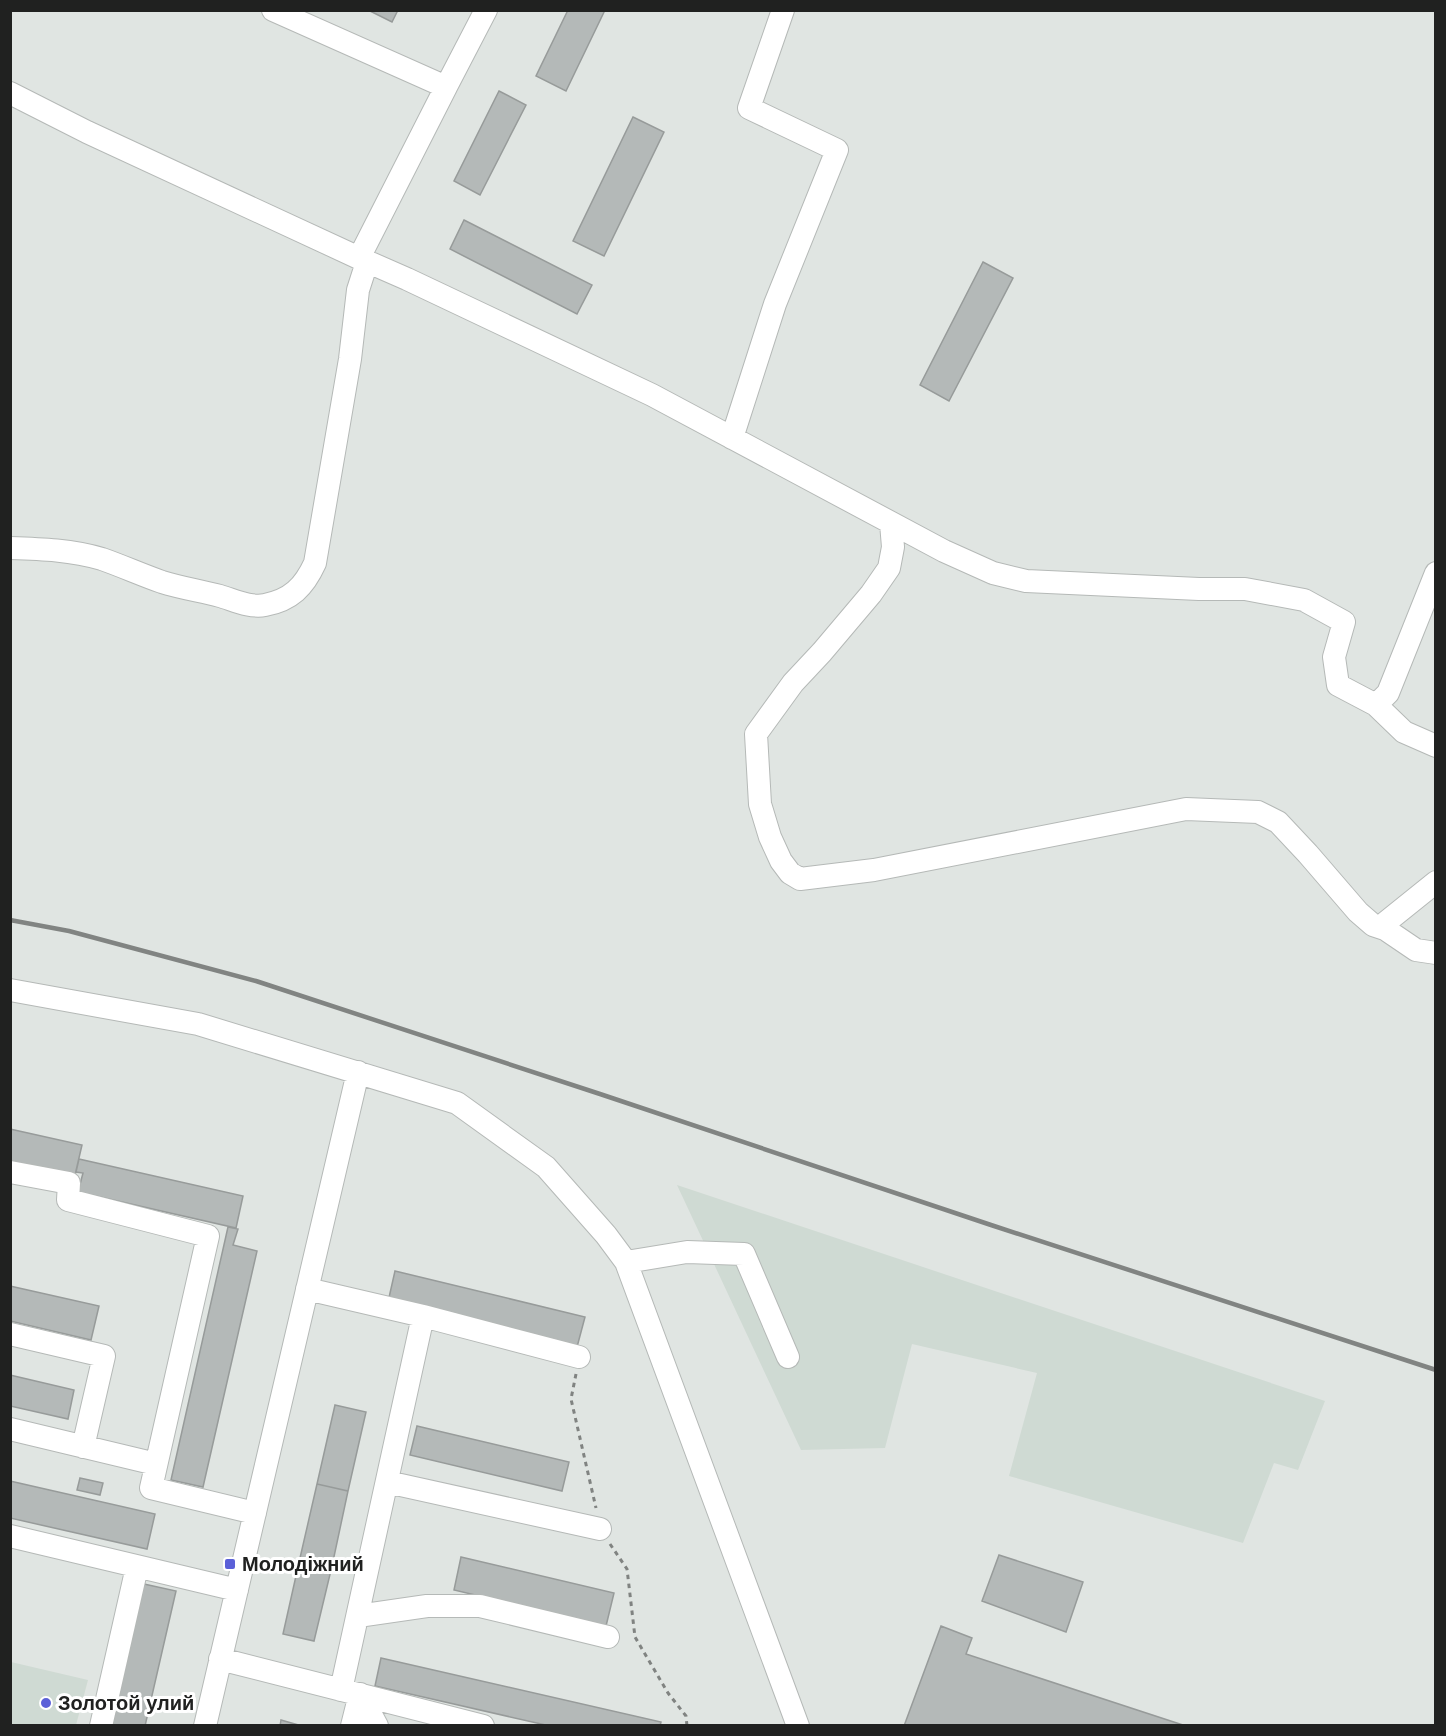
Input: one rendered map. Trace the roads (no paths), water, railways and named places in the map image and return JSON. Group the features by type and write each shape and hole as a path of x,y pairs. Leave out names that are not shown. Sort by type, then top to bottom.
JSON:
{"street":[{"path":"273,10 446,87"},
{"path":"10,548 64,550 101,559 162,582 244,604 262,606 279,601 298,590 307,580 315,563 350,359 363,260 446,87 486,10"},
{"path":"732,438 776,304 837,150 749,108 783,10"},
{"path":"10,93 87,132 652,395 944,551 993,573 1026,581 1245,589 1304,600 1344,622 1334,657 1338,685 1376,705 1404,732 1436,746"},
{"path":"891,523 893,547 889,568 871,594 822,652 793,682 756,735 760,804 770,837 790,873 800,879 874,870 1186,809 1258,812 1278,822 1358,912 1374,925 1416,950 1436,953"},
{"path":"1376,705 1388,693 1436,573"},
{"path":"1380,927 1436,882"},
{"path":"10,990 198,1024 457,1103 546,1167 606,1235 626,1262 798,1725"},
{"path":"205,1725 358,1072"},
{"path":"10,1172 69,1183 68,1200 208,1236 151,1488 255,1513"},
{"path":"626,1262 687,1252 744,1254 788,1357"},
{"path":"307,1289 423,1316 579,1357"},
{"path":"352,1725 350,1692 358,1616 423,1316"},
{"path":"10,1334 104,1356 83,1447"},
{"path":"10,1429 156,1464"},
{"path":"387,1482 600,1529"},
{"path":"10,1536 237,1590"},
{"path":"101,1725 137,1567"},
{"path":"358,1616 427,1606 480,1606 608,1637"},
{"path":"220,1659 483,1725"},
{"path":"350,1692 377,1725"}],"railway":[{"path":"10,920 69,931 256,981 1436,1370"}],"place":[{"name":"Молодіжний","path":"230,1564"},
{"name":"Золотой улий","path":"46,1703"}]}
